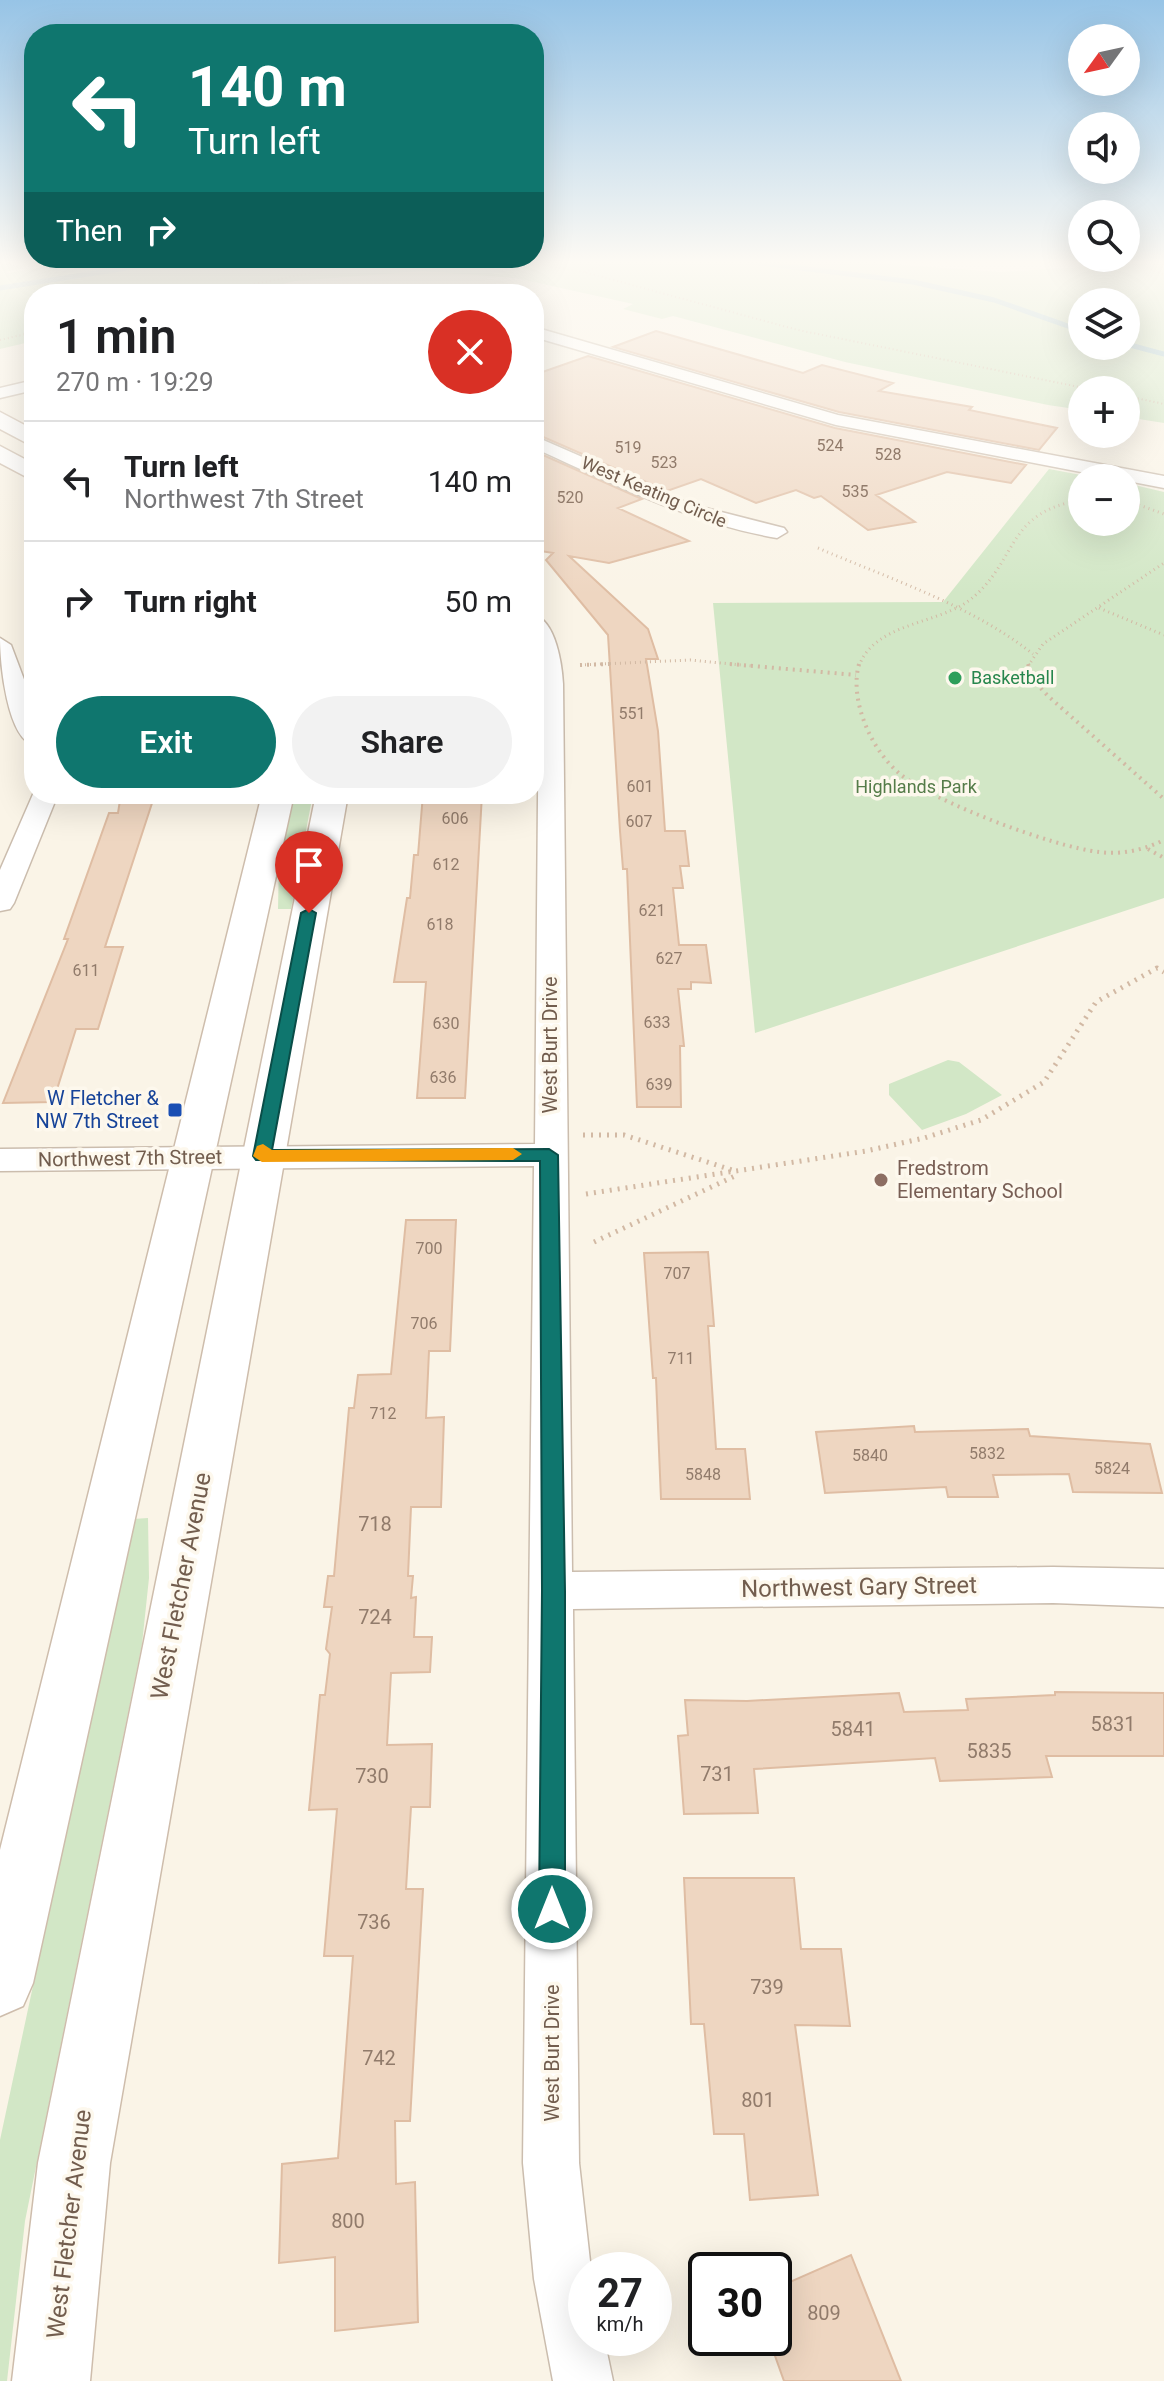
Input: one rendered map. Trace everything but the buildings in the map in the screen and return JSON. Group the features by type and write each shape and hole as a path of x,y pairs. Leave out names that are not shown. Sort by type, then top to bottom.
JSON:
{"main road":[{"path":"0,419 24,434"},
{"path":"0,453 24,468"},
{"path":"0,1983 276,804"},
{"name":"West Fletcher Avenue","path":"51,2381 53,2337 74,2163 330,804"}],"street":[{"path":"675,373 836,420 1164,482"},
{"path":"0,393 24,387"},
{"name":"West Keating Circle","path":"544,445 697,513 727,523 777,532"},
{"path":"0,645 6,679 24,717"},
{"name":"West Burt Drive","path":"544,646 550,660 551,684 549,1159 554,1591 551,2163 563,2279 583,2381"},
{"path":"0,903 41,804"},
{"name":"Northwest 7th Street","path":"0,1160 262,1156 549,1159"},
{"name":"Northwest Gary Street","path":"554,1591 1053,1585 1164,1588"}],"path":[{"path":"1011,373 1068,385"},
{"path":"1140,399 1164,404"},
{"path":"1068,502 1054,504 1033,514 980,590 956,608 879,642 861,659 856,690 882,757 903,777 1068,845 1106,852 1147,848 1164,840"},
{"path":"1140,507 1164,514"},
{"path":"818,548 956,608 1008,634 1033,654"},
{"path":"1164,563 1033,654 1028,669 1033,680 1164,799"},
{"path":"1099,608 1164,635"},
{"path":"580,665 690,660 856,675"},
{"path":"1147,848 1164,858"},
{"path":"741,1172 712,1166 624,1135 574,1135 549,1159 575,1195 741,1172 779,1166 944,1132 1016,1102 1060,1067 1092,1007 1157,968 1164,972"},
{"path":"594,1242 741,1172"}],"green space":[{"path":"897,373 1164,373 1164,423 1140,419 1140,376 1068,376 1068,408"},
{"name":"Highlands Park","path":"1049,469 1068,473 1068,536 1140,536 1140,486 1164,492 1164,898 755,1033 713,603 943,602"},
{"path":"292,804 311,804 291,909 278,909 279,861"},
{"path":"948,1060 959,1062 1002,1095 966,1114 922,1130 889,1095 889,1084"},
{"path":"148,1518 149,1578 142,1644 25,2221 7,2381 0,2381 0,2140 133,1519"}],"slow traffic":[{"path":"263,1150 262,1156 513,1154"}],"place":[{"name":"Basketball","path":"955,678"},
{"name":"W Fletcher & NW 7th Street","path":"175,1110"},
{"name":"Fredstrom Elementary School","path":"881,1180"}],"route":[{"path":"309,913 262,1156 549,1155 554,1591 552,1909"}]}
